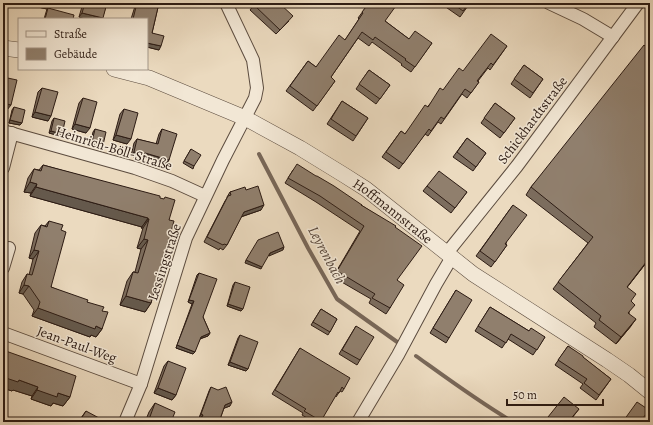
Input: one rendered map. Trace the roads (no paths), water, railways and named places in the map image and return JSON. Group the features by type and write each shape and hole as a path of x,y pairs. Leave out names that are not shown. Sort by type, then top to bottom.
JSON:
{"street":[{"name":"Lessingstraße","path":"125,422 141,384 186,238 205,196 255,98 257,88 253,60 226,3"},
{"path":"549,3 583,19 613,37"},
{"name":"Schickhardtstraße","path":"358,422 398,355 436,284 449,255 638,3"},
{"path":"3,48 18,50"},
{"name":"Hoffmannstraße","path":"118,70 149,78 244,118 300,148 366,189 473,274 623,371 650,392"},
{"name":"Heinrich-Böll-Straße","path":"3,168 8,132 142,170 172,181 205,196"},
{"path":"3,268 9,248"},
{"name":"Jean-Paul-Weg","path":"3,333 141,384"}],"waterway":[{"name":"Leyrenbach","path":"259,154 308,248 337,299 400,344"},
{"name":"Leyrenbach","path":"416,356 513,422"}]}
